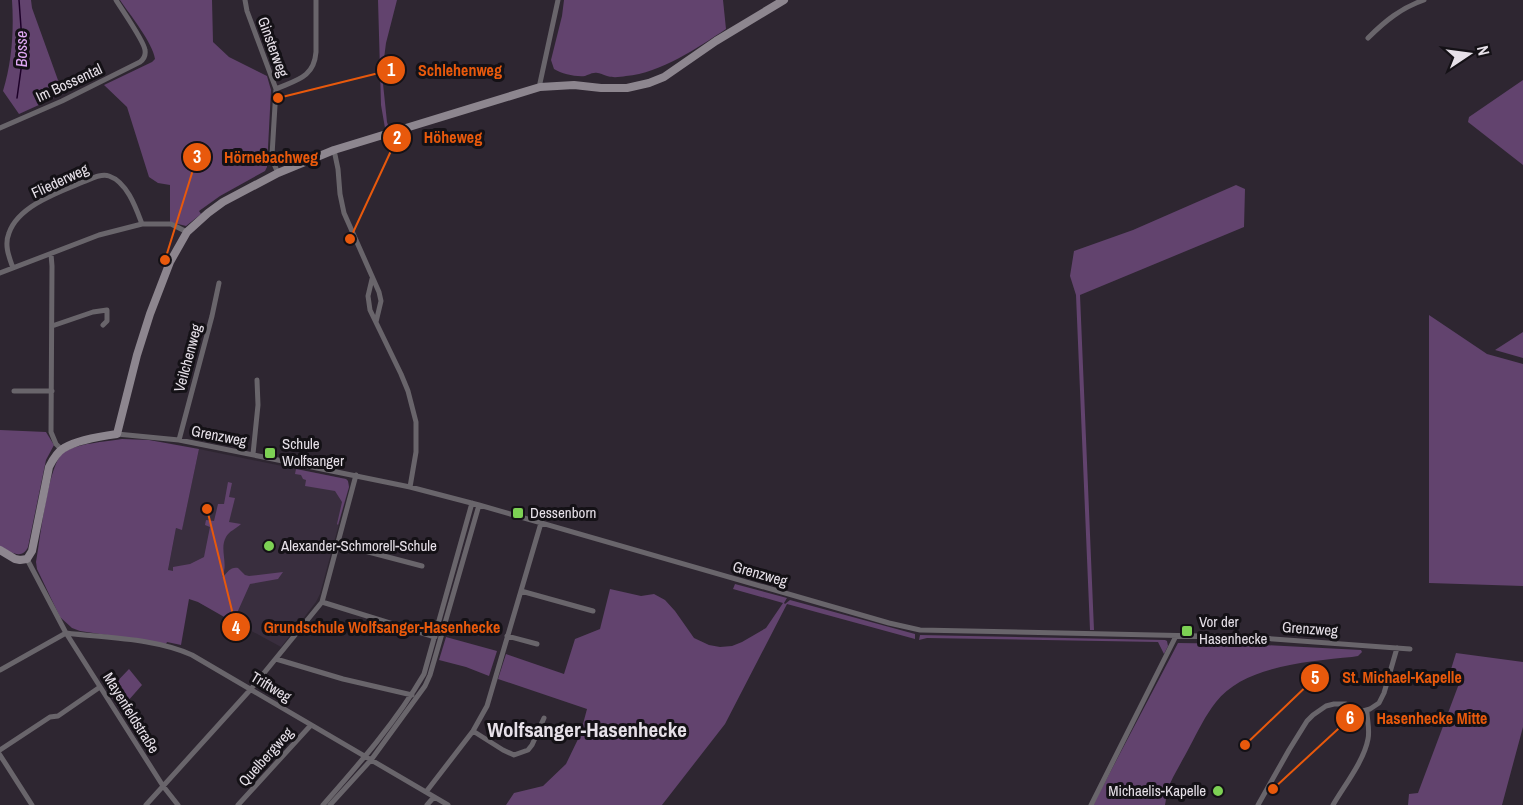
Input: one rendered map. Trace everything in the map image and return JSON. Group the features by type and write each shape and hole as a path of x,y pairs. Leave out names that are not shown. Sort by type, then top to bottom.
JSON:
{"street":[{"name":"Im Bossental","path":"0,128 62,101 140,62 145,56 144,46 116,0"},
{"name":"Ginsterweg","path":"245,0 276,88 272,154 278,173"},
{"path":"276,88 306,76 312,68 316,52 316,0"},
{"path":"540,87 558,0"},
{"path":"0,550 15,559 27,559 32,551 49,466 61,449 117,434 137,355 150,314 173,257 187,232 223,202 278,173 334,150 540,87 574,85 627,88 649,83 664,77 716,41 784,0"},
{"path":"1368,38 1385,21 1411,2 1424,0"},
{"path":"334,150 338,168 339,194 344,213 381,301 376,322"},
{"name":"Fliederweg","path":"13,268 7,250 8,233 17,219 54,194 98,176 108,175 116,179 134,205 142,224"},
{"path":"0,273 99,235 142,224 171,224 187,232"},
{"path":"51,254 51,432 61,449"},
{"path":"372,279 368,303 408,391 416,422 416,452 410,487"},
{"name":"Veilchenweg","path":"179,440 219,283"},
{"path":"52,326 93,312 107,310 107,321 104,325"},
{"path":"253,454 258,405 257,380"},
{"path":"14,391 52,391"},
{"name":"Grenzweg","path":"117,434 179,440 410,487 920,630 1247,637 1410,649"},
{"path":"146,805 251,689 322,602 356,475"},
{"path":"323,805 369,758 373,745 412,695 424,674 475,504"},
{"path":"330,805 425,686 430,675 475,504"},
{"path":"426,792 473,731 487,706 541,523"},
{"path":"338,544 422,566"},
{"name":"Mayenfeldstraße","path":"27,559 66,633 163,786 178,805"},
{"path":"521,591 593,611"},
{"path":"322,602 435,637"},
{"path":"0,670 66,633"},
{"name":"Triftweg","path":"66,633 145,642 182,650 448,805"},
{"path":"507,636 537,644"},
{"path":"1091,805 1176,636"},
{"path":"1258,805 1289,750 1313,715 1326,706 1334,704 1346,704 1367,711 1382,699 1397,648"},
{"path":"276,658 343,679 412,695"},
{"path":"32,805 0,753 50,717 58,716 100,687"},
{"path":"1333,805 1366,746 1367,711"},
{"path":"473,731 514,755 528,750 544,718"},
{"name":"Quelbergweg","path":"238,805 311,724"},
{"path":"427,805 434,797"}],"shaded area":[{"path":"12,0 31,0 63,94 19,114 3,91 12,46"},
{"path":"120,0 212,0 213,42 229,57 267,76 271,90 265,171 220,196 199,211 201,214 186,226 170,222 170,185 158,183 149,177 127,107 104,85 155,59 146,37"},
{"path":"378,0 397,0 386,43 382,74 389,128 385,128 381,105"},
{"path":"564,0 723,0 726,29 665,65 639,74 609,77 592,73 585,76 573,76 554,69 551,60"},
{"path":"1523,80 1523,165 1468,122 1469,117"},
{"path":"1236,185 1245,189 1244,227 1080,295 1094,630 1090,630 1076,295 1070,276 1074,251 1133,230"},
{"path":"1429,315 1487,354 1523,364 1523,586 1429,583"},
{"path":"1523,332 1523,358 1495,350"},
{"path":"0,430 46,432 54,445 46,460 28,547 19,554 0,546"},
{"path":"122,439 149,440 199,449 182,530 176,528 168,570 173,571 173,567 190,564 204,557 210,527 205,525 206,520 214,521 218,504 224,504 228,482 232,483 229,497 235,498 229,522 241,524 229,533 224,542 225,567 222,576 233,568 238,568 249,576 283,572 278,579 250,584 233,622 189,599 181,645 72,628 60,617 37,569 36,562 45,504 58,460 63,453 75,447"},
{"name":"Alexander-Schmorell-Schule","path":"199,449 348,481 349,487 320,594 281,647 198,602 168,570 176,528 182,529"},
{"path":"296,469 348,481 349,487 338,525 342,502 335,491 305,486 306,480 301,475 295,474"},
{"path":"735,584 787,598 785,604 790,600 915,634 915,639 787,604 725,724 662,805 506,805 514,793 543,786 566,764 580,735 587,709 498,679 506,654 564,674 575,639 600,629 610,589 641,596 654,594 665,600 675,611 694,638 709,645 732,646 766,628 783,603 733,589"},
{"path":"920,635 1165,640 1168,646 1164,654 1158,642 927,638 919,640"},
{"path":"446,637 497,651 489,676 439,660"},
{"path":"1178,643 1243,644 1361,650 1362,652 1358,656 1298,664 1260,673 1228,690 1212,707 1199,729 1169,786 1165,805 1093,805"},
{"path":"1456,653 1523,662 1523,727 1502,805 1408,805 1409,794 1418,793 1460,681 1448,679"},
{"path":"129,669 142,685 120,710 108,691"}],"waterway":[{"name":"Bosse","path":"17,98 23,55 19,0"}],"place":[{"name":"Schlehenweg","path":"278,98"},
{"name":"Höheweg","path":"350,239"},
{"name":"Hörnebachweg","path":"165,260"},
{"name":"Schule Wolfsanger","path":"270,453"},
{"name":"Grundschule Wolfsanger-Hasenhecke","path":"207,509"},
{"name":"Dessenborn","path":"518,513"},
{"name":"Alexander-Schmorell-Schule","path":"269,546"},
{"name":"Vor der Hasenhecke","path":"1187,631"},
{"name":"St. Michael-Kapelle","path":"1245,745"},
{"name":"Hasenhecke Mitte","path":"1273,789"},
{"name":"Michaelis-Kapelle","path":"1218,791"}],"district":[{"name":"Wolfsanger-Hasenhecke","path":"587,730"}]}
